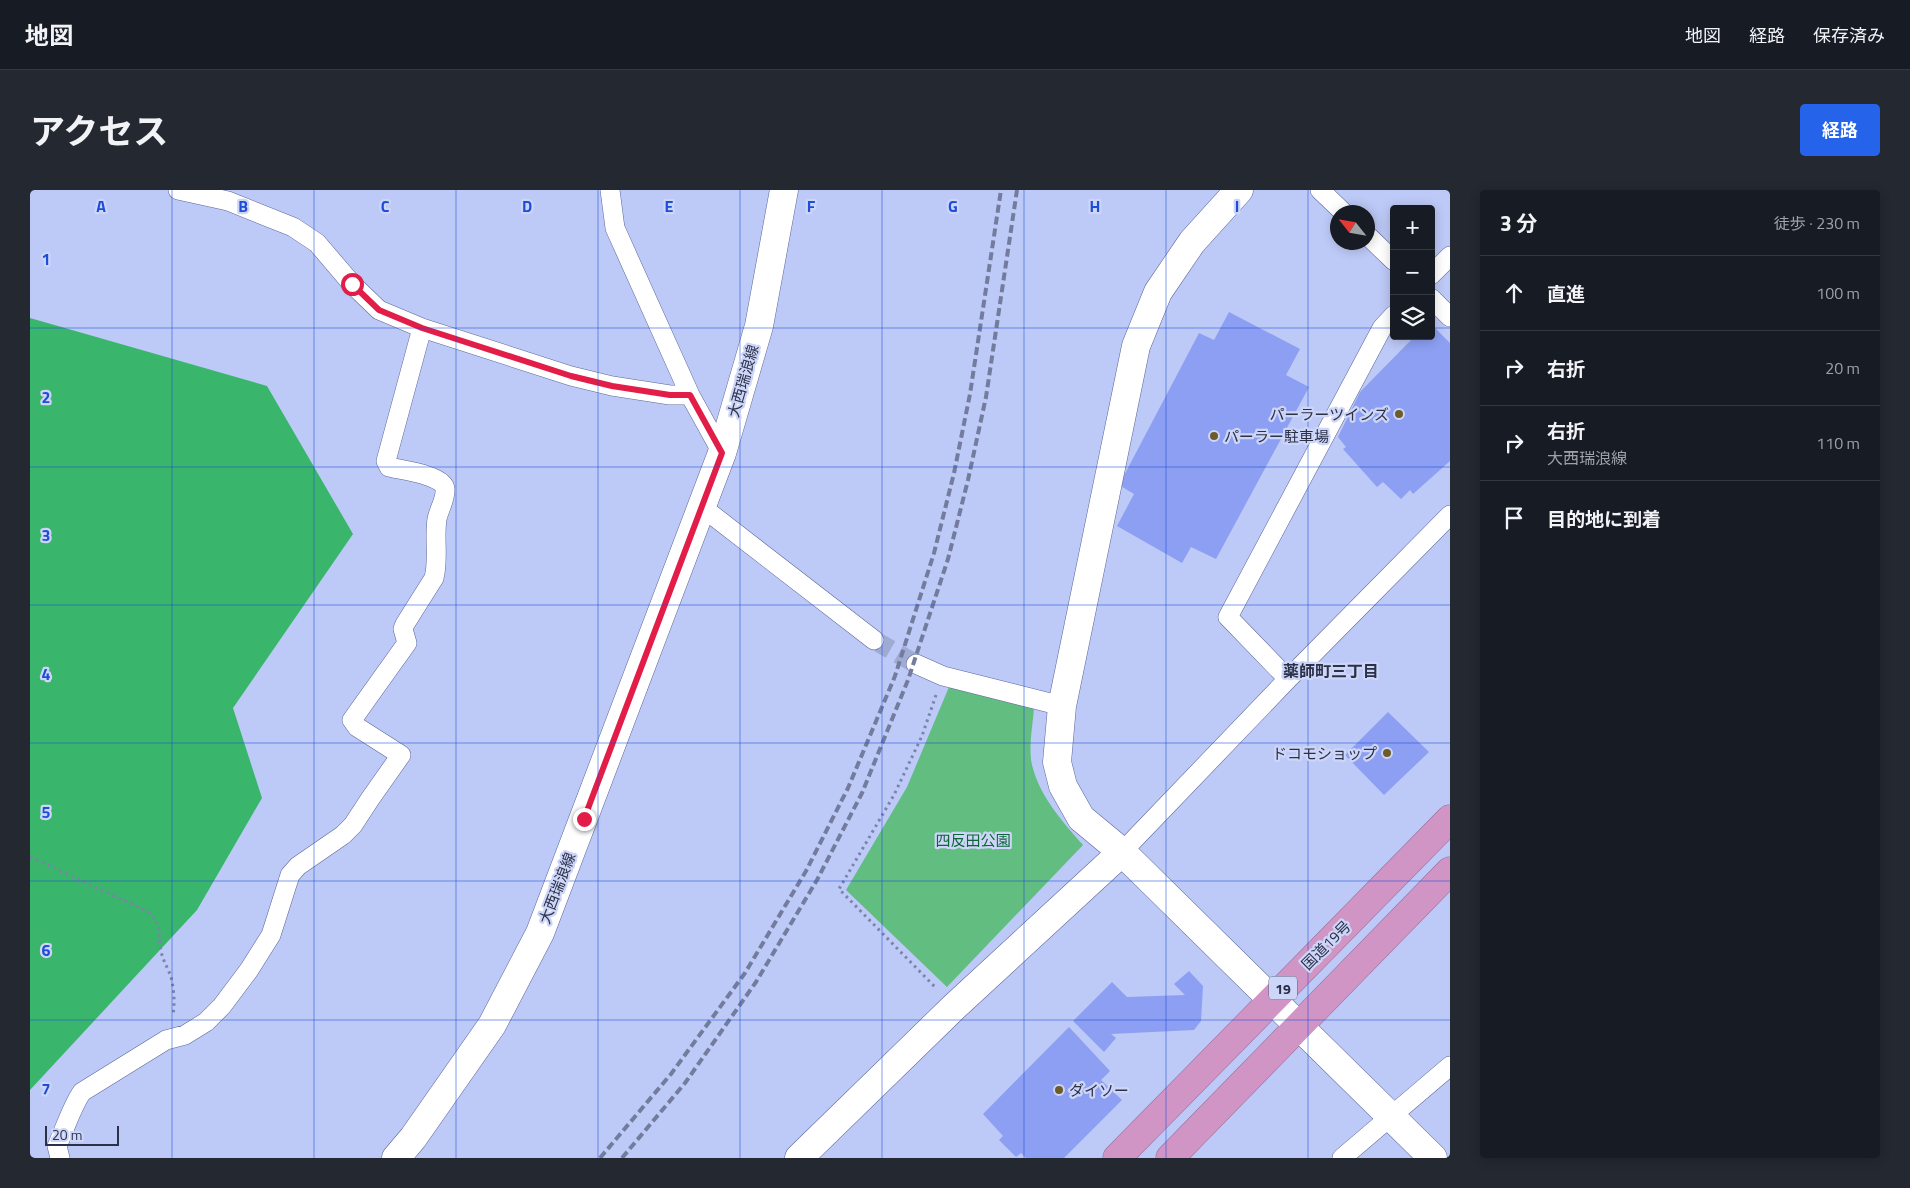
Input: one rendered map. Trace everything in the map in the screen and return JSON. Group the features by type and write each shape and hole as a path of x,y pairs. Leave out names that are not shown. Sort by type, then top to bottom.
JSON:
{"highway":[{"name":"国道19号","path":"1117,1158 1450,819"},
{"name":"19","path":"1170,1158 1450,870"}],"street":[{"path":"178,190 228,201 293,227 317,243 352,284 379,310 422,328 571,376 612,386 670,395 690,395"},
{"path":"610,190 615,228 690,395 722,453"},
{"name":"大西瑞浪線","path":"396,1158 413,1138 492,1025 540,933 722,453 759,326 784,190"},
{"path":"1239,190 1192,242 1158,292 1136,346 1062,706 1057,762 1063,786 1082,818 1122,852 1434,1158"},
{"path":"1320,190 1336,205"},
{"path":"1375,243 1390,257"},
{"path":"1435,271 1450,256"},
{"path":"1435,302 1450,317"},
{"path":"1288,679 1228,617 1382,328 1390,319"},
{"path":"60,1158 56,1146 76,1101 82,1092 166,1040 185,1035 206,1022 222,1006 249,970 271,935 290,876 298,866 354,824 401,755 357,727 352,720 407,643 403,630 405,624 434,578 436,569 437,519 446,489 435,478 389,467 386,461 422,328"},
{"path":"702,507 874,640"},
{"path":"799,1158 954,1007 1122,852 1288,679 1450,515"},
{"path":"916,664 943,676 1062,706"},
{"path":"1342,1158 1394,1118 1450,1066"}],"path":[{"path":"943,676 922,736 894,795 839,888 954,1007"},
{"path":"30,857 149,912 158,922 160,949 170,975 174,994 173,1018 165,1026 166,1040"}],"green space":[{"path":"30,318 267,386 353,534 233,708 262,798 197,910 30,1090"},
{"name":"四反田公園","path":"949,687 1034,707 1030,751 1036,777 1046,798 1083,845 947,987 846,890 907,787"}],"building":[{"name":"パーラー駐車場","path":"1229,312 1300,349 1286,375 1309,387 1216,559 1191,547 1182,563 1117,526 1134,494 1119,485 1199,333 1214,340"},
{"name":"パーラーツインズ","path":"1435,328 1450,343 1450,461 1413,494 1410,490 1401,499 1383,482 1377,487 1343,449 1346,447 1338,437 1360,392 1411,340 1435,340"},
{"name":"ドコモショップ","path":"1388,712 1429,752 1384,795 1345,755"},
{"path":"1189,971 1203,986 1201,1021 1194,1030 1111,1034 1116,1038 1104,1052 1073,1021 1112,982 1127,997 1185,995 1174,984"},
{"name":"ダイソー","path":"1069,1027 1110,1071 1101,1080 1122,1100 1064,1158 1026,1158 1021,1153 1016,1157 999,1140 1003,1136 983,1114"}],"tunnel":[{"path":"874,640 916,664"}],"railway":[{"path":"600,1158 671,1074 745,973 806,871 848,788 895,676 934,553 954,473 970,394 1001,190"},
{"path":"622,1158 685,1083 756,982 817,880 862,793 908,680 948,559 986,397 1017,190"}],"place":[{"name":"パーラーツインズ","path":"1399,414"},
{"name":"パーラー駐車場","path":"1214,436"},
{"name":"ドコモショップ","path":"1387,753"},
{"name":"ダイソー","path":"1059,1090"}],"district":[{"name":"薬師町三丁目","path":"1331,671"}],"route":[{"path":"352,284 379,310 422,328 571,376 612,386 670,395 690,395 722,453 584,819"}]}
